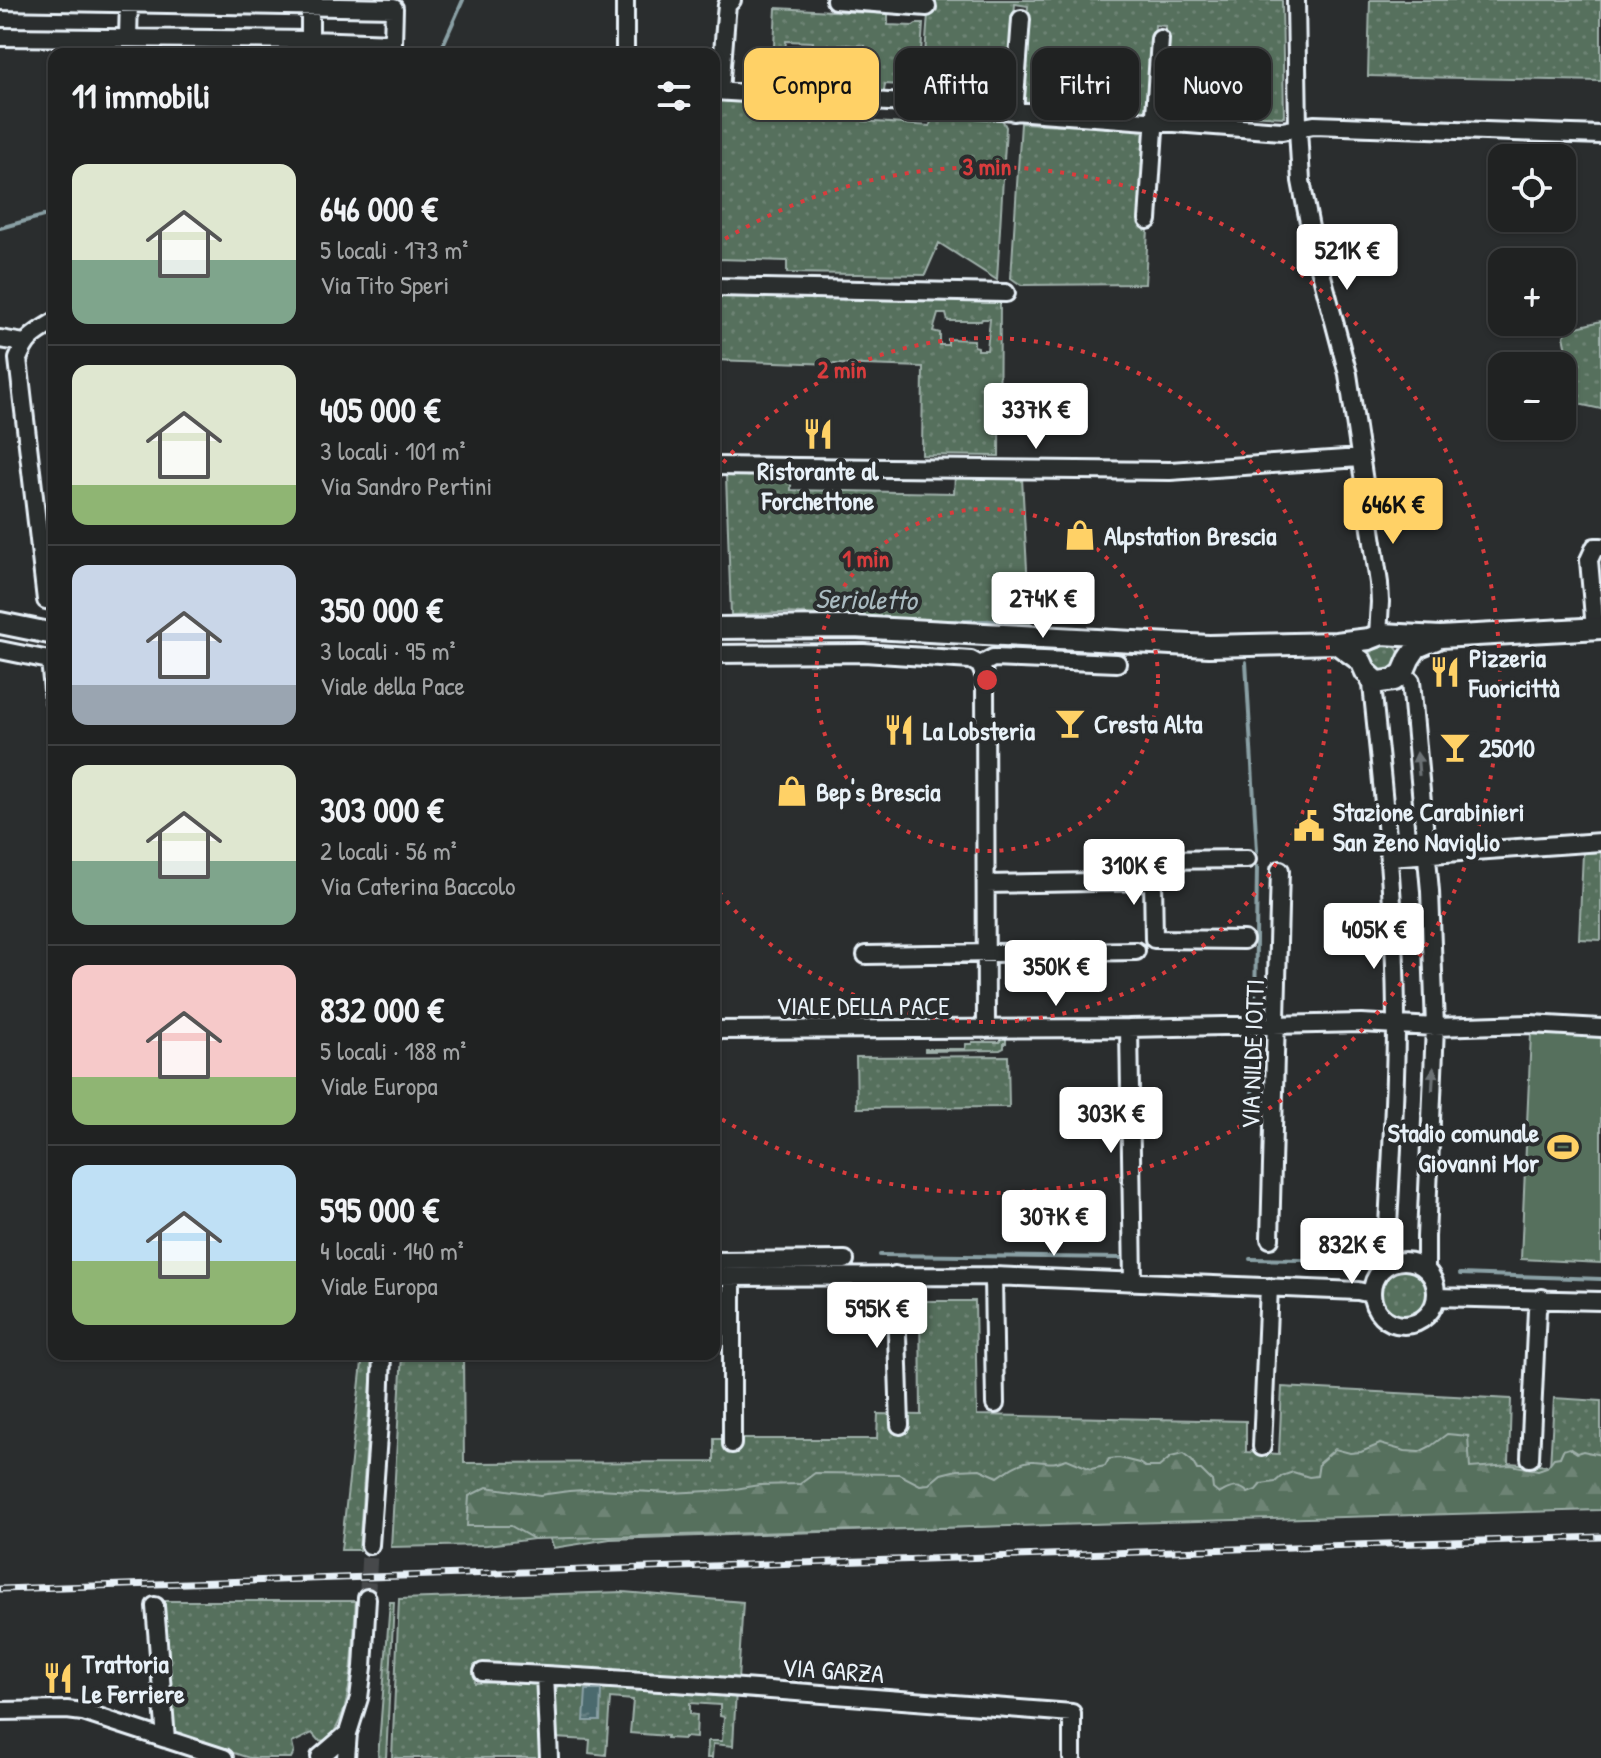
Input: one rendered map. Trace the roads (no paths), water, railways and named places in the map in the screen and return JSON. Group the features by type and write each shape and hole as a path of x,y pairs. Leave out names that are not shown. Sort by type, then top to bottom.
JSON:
{"main road":[{"path":"0,620 48,621"},
{"path":"0,620 48,632"},
{"path":"720,628 853,627 1209,646 1336,643 1380,637 1440,637 1598,628"},
{"path":"1363,667 1363,647 1380,637 1402,641 1408,652 1406,666"},
{"path":"1336,643 1380,682 1394,680 1417,647 1440,637"}],"street":[{"path":"625,0 625,48"},
{"path":"720,66 727,5 732,0"},
{"path":"835,0 927,7"},
{"path":"1296,0 1301,181 1348,374 1379,583 1380,637"},
{"path":"0,1 310,6 348,3 394,8 393,43 0,37"},
{"path":"128,38 129,1"},
{"path":"310,6 310,40"},
{"path":"1016,85 1021,19"},
{"path":"1148,220 1160,39"},
{"path":"720,91 895,104"},
{"path":"1016,112 1282,131 1314,125 1553,127 1601,135"},
{"path":"720,287 1006,293"},
{"path":"48,326 24,343 18,359 48,586"},
{"path":"0,339 24,343"},
{"path":"720,466 1170,471 1360,458"},
{"path":"1598,628 1589,560 1595,547 1601,547"},
{"path":"0,650 48,659"},
{"path":"720,654 864,653 971,660 980,665 985,677 986,1029"},
{"path":"980,665 993,658 1117,663"},
{"path":"1406,666 1411,681 1427,854 1435,1027 1426,1269"},
{"path":"1363,667 1372,685 1389,857 1396,1026 1387,1249 1381,1269 1373,1280 1371,1294 1375,1309 1386,1320 1400,1326 1417,1323 1430,1313 1436,1297 1435,1282 1426,1269 1412,1261 1396,1261 1381,1269"},
{"path":"1389,857 1601,842"},
{"path":"1244,940 1154,939 1153,860 1247,859"},
{"name":"VIA NILDE IOTTI","path":"1270,1239 1280,870"},
{"path":"986,884 1153,881"},
{"path":"866,955 1136,951"},
{"name":"VIALE DELLA PACE","path":"720,1030 1129,1028 1361,1023 1435,1027 1530,1024 1601,1028"},
{"path":"1129,1028 1133,1281"},
{"path":"720,1261 845,1260"},
{"path":"895,1275 900,1425"},
{"path":"732,1276 732,1444"},
{"path":"720,1277 993,1276 1371,1294"},
{"path":"993,1276 995,1404"},
{"path":"1262,1447 1269,1287"},
{"path":"1436,1297 1601,1301"},
{"path":"1530,1458 1537,1310 1542,1298"},
{"path":"370,1545 382,1360"},
{"path":"346,1758 348,1733 359,1698 367,1598"},
{"path":"155,1606 166,1739"},
{"name":"VIA GARZA","path":"483,1672 707,1685 1072,1713 1072,1758"},
{"path":"545,1675 549,1758"},
{"path":"0,1711 83,1712 224,1758"},
{"path":"320,1758 348,1733"}],"water":[{"path":"586,1690 601,1690 600,1721 584,1721"}],"waterway":[{"path":"442,48 463,0"},
{"path":"0,228 48,215"},
{"name":"Serioletto","path":"770,617 784,618"},
{"name":"Serioletto","path":"921,621 1008,621"},
{"name":"Serioletto","path":"1246,662 1257,851"},
{"name":"Serioletto","path":"1255,1010 1257,867"},
{"name":"Serioletto","path":"1252,1109 1253,1044"},
{"path":"880,1255 1122,1258"},
{"name":"Serioletto","path":"1250,1259 1352,1261"},
{"name":"Serioletto","path":"1460,1274 1601,1279"}],"tunnel":[{"path":"367,1598 370,1545"}],"railway":[{"path":"0,1589 1601,1537"}],"place":[{"name":"Ristorante al Forchettone","path":"818,434"},
{"name":"Alpstation Brescia","path":"1080,535"},
{"name":"Pizzeria Fuoricittà","path":"1445,672"},
{"name":"Cresta Alta","path":"1070,723"},
{"name":"La Lobsteria","path":"899,730"},
{"name":"25010","path":"1455,747"},
{"name":"Bep's Brescia","path":"792,791"},
{"name":"Stazione Carabinieri San Zeno Naviglio","path":"1309,826"},
{"name":"Stadio comunale Giovanni Mor","path":"1563,1147"},
{"name":"Trattoria Le Ferriere","path":"58,1678"}]}
